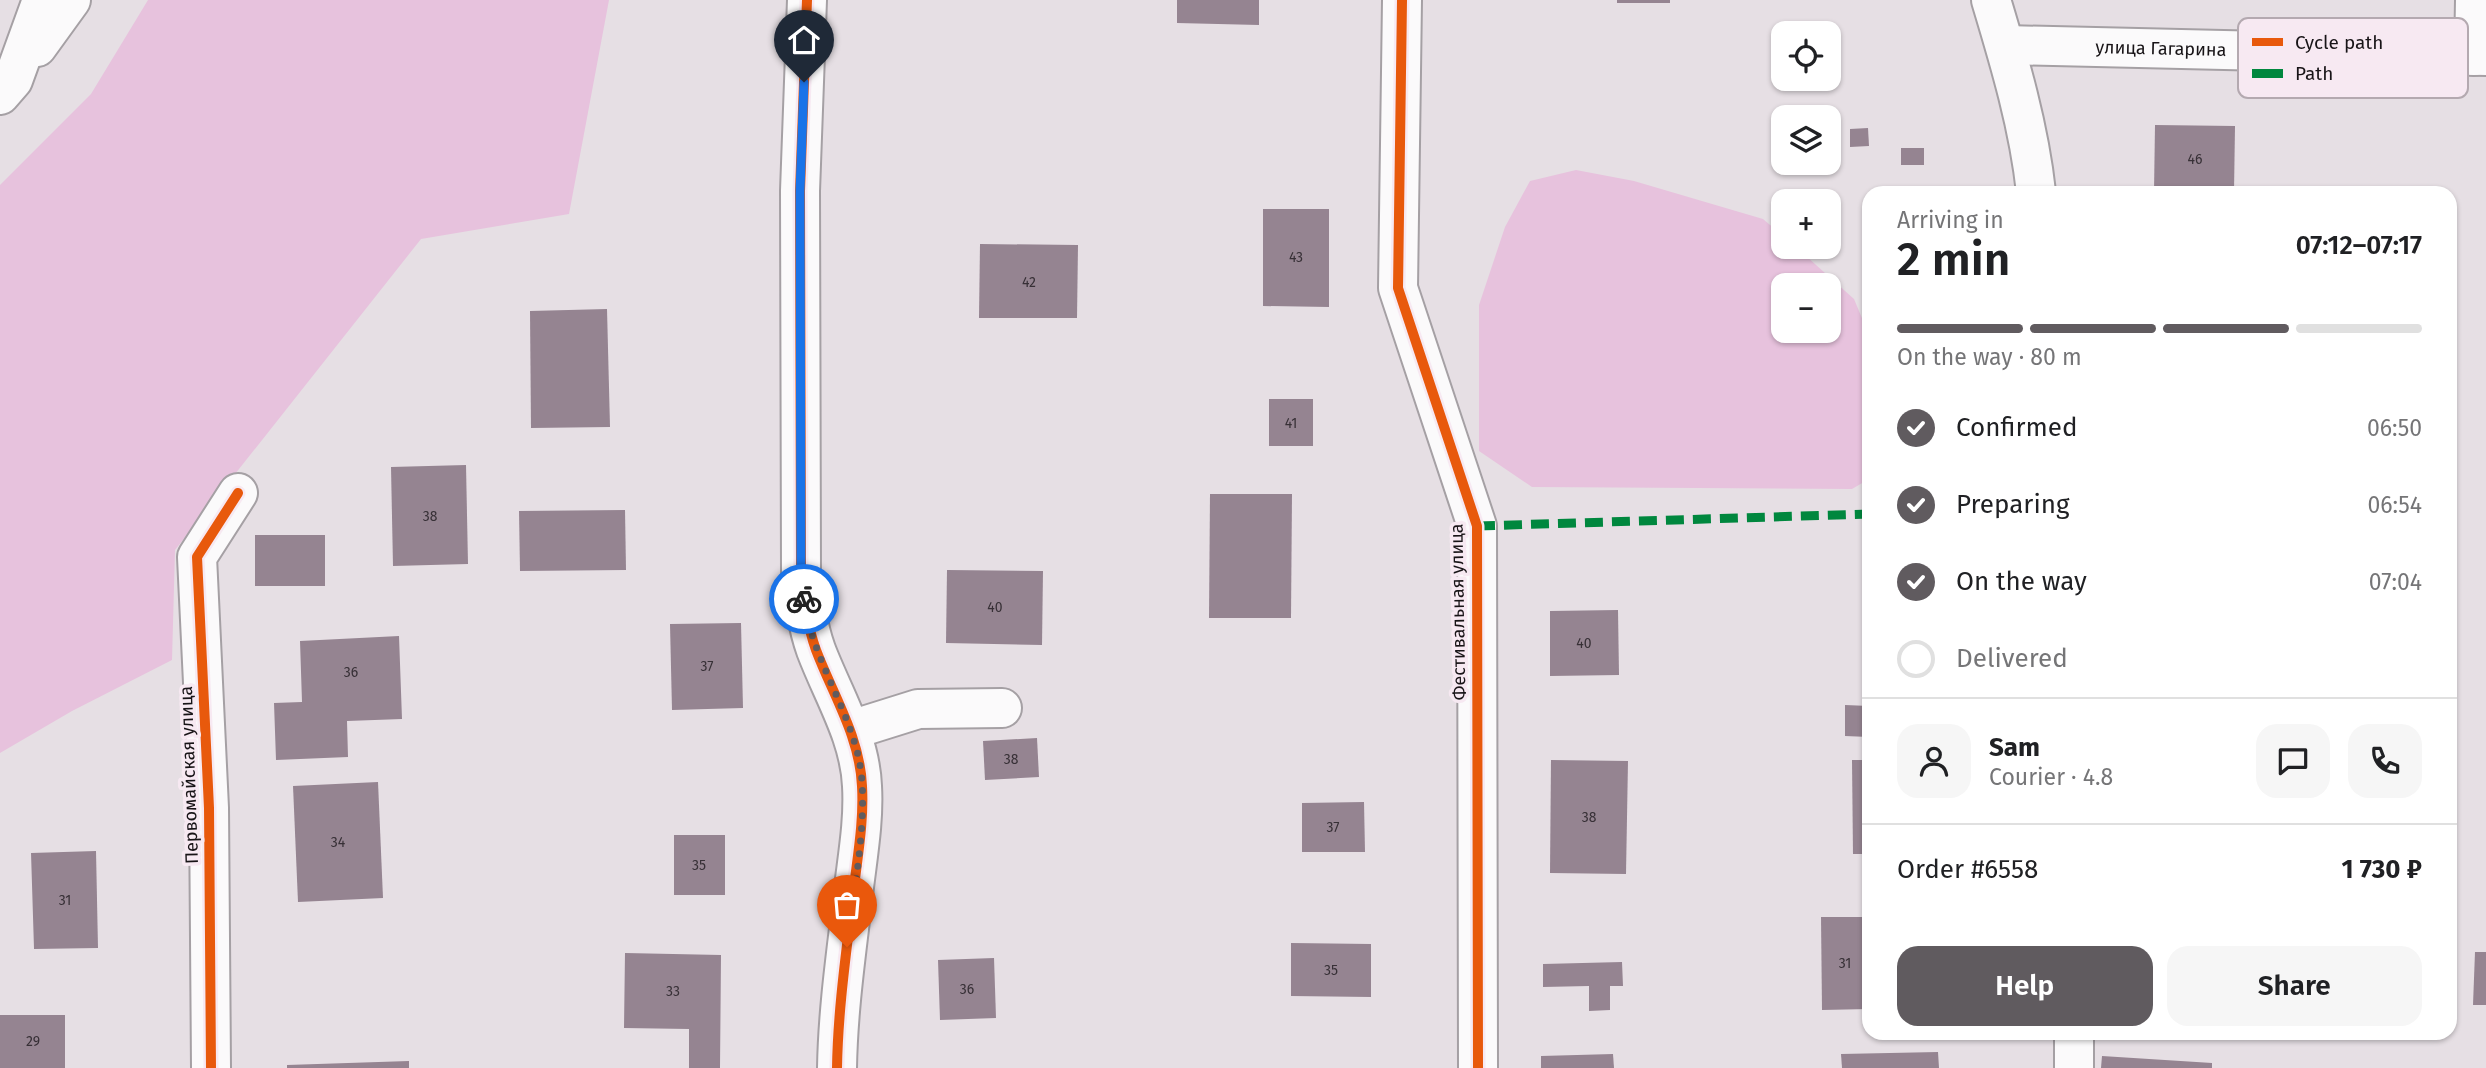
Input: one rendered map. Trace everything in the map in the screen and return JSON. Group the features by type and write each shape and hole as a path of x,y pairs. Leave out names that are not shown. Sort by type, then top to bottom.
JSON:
{"street":[{"path":"6,88 41,0"},
{"path":"6,88 71,0"},
{"path":"807,0 800,191 801,572 806,611 816,649 851,730 859,757 862,787 859,846 838,1022 837,1068"},
{"name":"Фестивальная улица","path":"1402,0 1398,288 1477,526 1478,1068"},
{"path":"1992,0 2032,160 2035,186"},
{"path":"2475,0 2480,56"},
{"name":"улица Гагарина","path":"2005,45 2238,50"},
{"name":"Первомайская улица","path":"211,1068 209,808 197,557 238,493"},
{"path":"851,730 918,709 1002,708"},
{"path":"2074,1040 2074,1068"}],"shaded area":[{"path":"148,0 609,0 569,214 421,239 175,550 172,660 72,711 0,753 0,185 91,94"},
{"path":"1576,170 1634,181 1763,219 1771,226 1771,259 1809,259 1825,273 1771,273 1771,343 1841,343 1841,287 1854,299 1862,318 1862,483 1852,489 1532,487 1479,451 1479,305 1505,227 1530,181"}],"building":[{"path":"1177,0 1259,0 1259,25 1177,23"},
{"path":"1617,0 1670,0 1670,3 1617,3"},
{"path":"2155,125 2235,126 2234,186 2154,186"},
{"path":"1868,128 1869,146 1850,147 1850,129"},
{"path":"1901,148 1924,148 1924,165 1901,165"},
{"path":"1263,209 1329,209 1329,307 1263,306"},
{"path":"980,244 1078,245 1077,318 979,318"},
{"path":"607,309 610,427 531,428 530,311"},
{"path":"1269,399 1313,399 1313,446 1269,446"},
{"path":"466,465 468,564 393,566 391,467"},
{"path":"1210,494 1292,494 1291,618 1209,618"},
{"path":"625,510 626,570 520,571 519,511"},
{"path":"255,535 325,535 325,586 255,586"},
{"path":"947,570 1043,571 1042,645 946,643"},
{"path":"1618,610 1619,675 1550,676 1550,611"},
{"path":"741,623 743,708 672,710 670,624"},
{"path":"399,636 402,719 347,721 348,757 276,760 274,703 302,702 300,641"},
{"path":"1845,705 1862,706 1862,737 1845,736"},
{"path":"1037,738 1039,777 985,780 983,741"},
{"path":"1551,760 1628,761 1626,874 1550,873"},
{"path":"1852,760 1862,760 1862,854 1853,854"},
{"path":"378,782 383,898 298,902 293,786"},
{"path":"1364,802 1365,852 1302,852 1302,803"},
{"path":"674,835 725,835 725,895 674,895"},
{"path":"96,851 98,948 34,949 31,853"},
{"path":"1821,917 1862,917 1862,1009 1822,1010"},
{"path":"1291,943 1371,944 1371,997 1291,996"},
{"path":"2475,952 2486,952 2486,1005 2473,1005"},
{"path":"625,953 721,955 720,1068 689,1068 689,1029 624,1028"},
{"path":"994,958 996,1018 940,1020 938,960"},
{"path":"1622,962 1623,986 1610,986 1610,1010 1589,1011 1589,986 1543,987 1543,964"},
{"path":"0,1015 65,1015 65,1068 0,1068"},
{"path":"1938,1052 1939,1068 1842,1068 1841,1054"},
{"path":"1613,1054 1614,1068 1541,1068 1541,1056"},
{"path":"2102,1056 2212,1063 2212,1068 2101,1068"},
{"path":"409,1061 409,1068 287,1068 287,1065"}],"marked path":[{"path":"1477,526 1862,514"}],"cycle path":[{"path":"807,0 800,191 801,572 813,641 856,750 862,798 841,1000 837,1068"},
{"path":"1402,0 1398,288 1477,526 1478,1068"},
{"path":"211,1068 209,808 197,557 238,493"}],"way so far":[{"path":"804,599 816,649 851,730 859,757 862,787 859,846 847,947"}],"route":[{"path":"804,82 800,191 801,572 804,599"}]}
